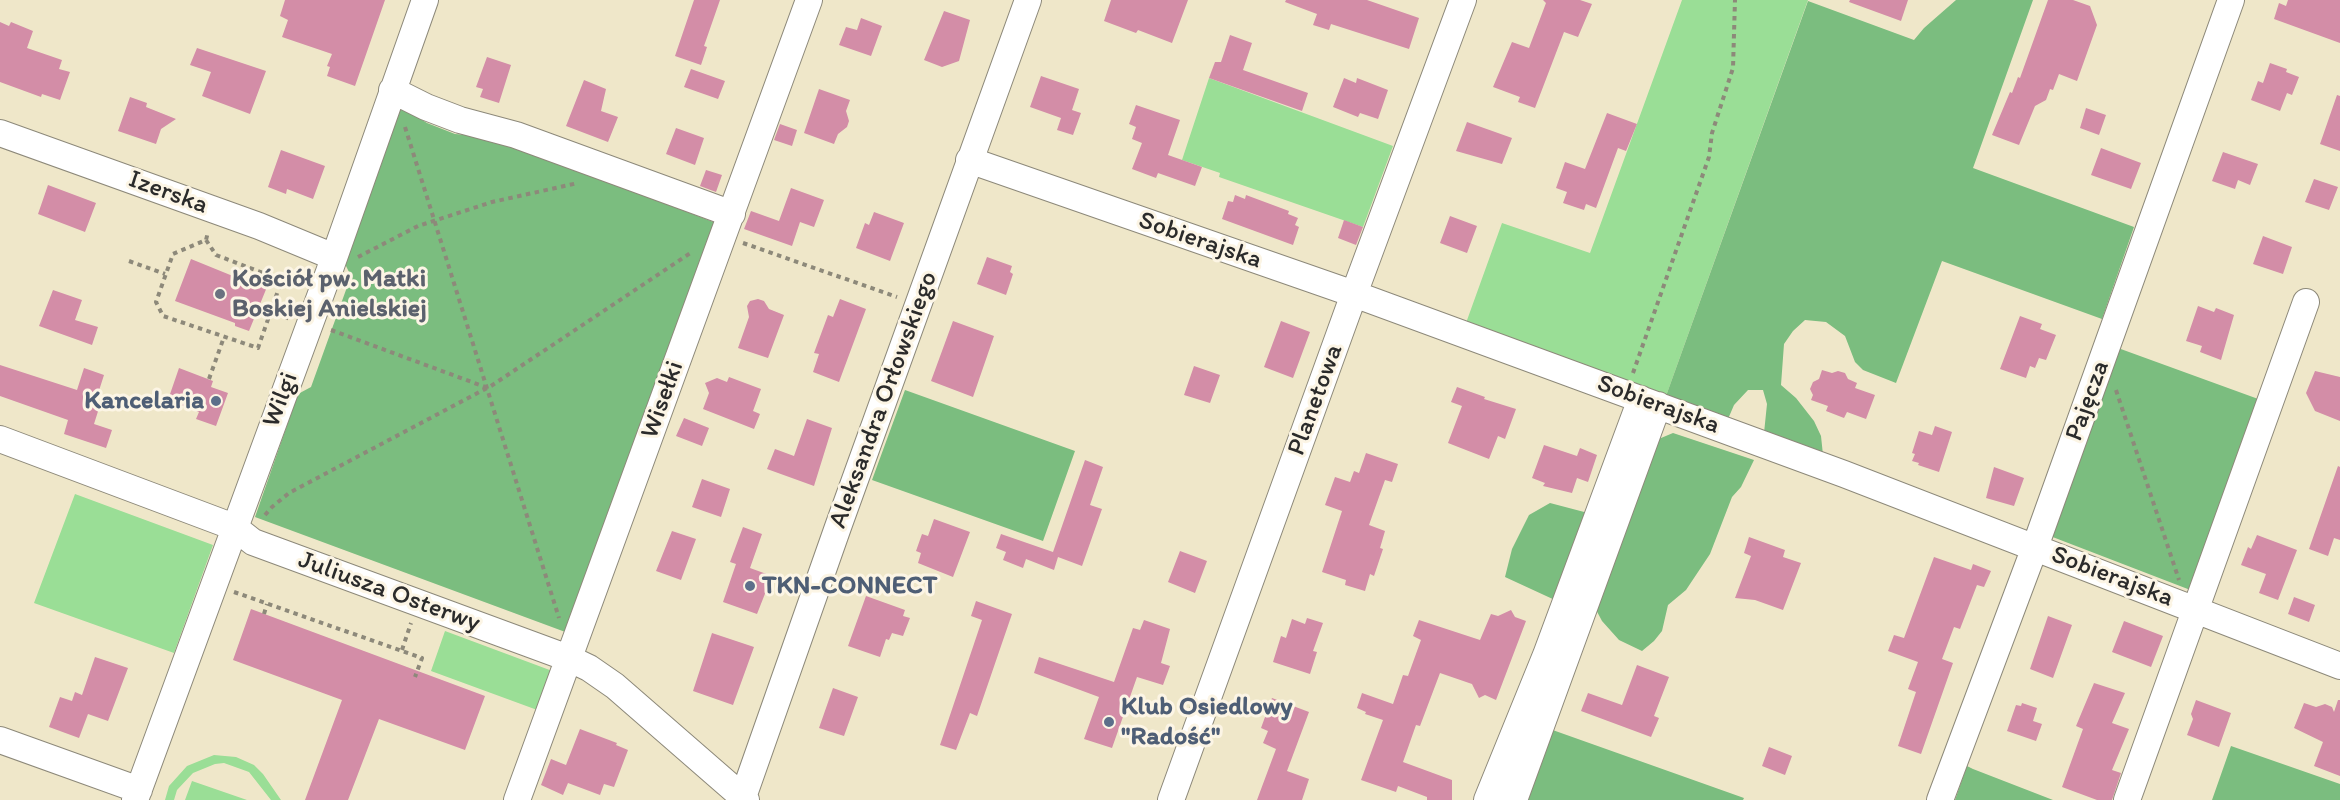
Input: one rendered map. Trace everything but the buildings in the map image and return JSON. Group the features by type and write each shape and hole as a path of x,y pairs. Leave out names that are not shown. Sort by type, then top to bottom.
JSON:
{"street":[{"name":"Wilgi","path":"137,795 213,585 243,535 302,322 331,264 425,0"},
{"name":"Wisełki","path":"517,800 809,0"},
{"name":"Aleksandra Orłowskiego","path":"744,799 969,160 1028,0"},
{"name":"Planetowa","path":"1171,800 1462,0"},
{"name":"Pajęcza","path":"1940,800 2035,547 2231,0"},
{"path":"392,90 426,107 460,120 516,135 728,225"},
{"name":"Izerska","path":"0,133 259,226 331,264"},
{"name":"Sobierajska","path":"969,160 1354,294 1641,399 2035,547 2340,666"},
{"path":"2127,800 2192,609 2306,302"},
{"path":"1486,800 1546,655 1641,399"},
{"path":"1514,800 1641,399"},
{"name":"Juliusza Osterwy","path":"0,439 243,535 572,647 589,668 615,686 744,799"},
{"path":"0,740 137,795"}],"path":[{"path":"1641,399 1643,348 1709,157 1712,133 1733,68 1735,0"},
{"path":"392,90 436,220 560,620 567,629 572,647"},
{"path":"331,264 436,220 492,202 579,183"},
{"path":"243,535 289,493 488,388 709,241 728,225 918,304"},
{"path":"206,240 216,255 276,278 280,285 258,348 163,316 156,302 165,274 173,254 206,240"},
{"path":"129,261 165,274"},
{"path":"259,307 335,331 488,388"},
{"path":"209,379 224,337"},
{"path":"2104,356 2192,609"},
{"path":"213,585 422,658 415,677"},
{"path":"264,614 267,604"}],"green space":[{"path":"1682,0 1808,0 1666,396 1466,323 1502,223 1590,253"},
{"path":"1956,0 2033,0 1973,168 2134,227 2102,319 1942,261 1896,383 1863,370 1855,362 1845,336 1826,322 1805,320 1784,344 1781,385 1796,398 1814,421 1821,436 1823,455 1764,433 1767,404 1763,390 1748,390 1734,405 1728,419 1666,396 1808,1 1914,40"},
{"path":"1209,78 1393,146 1363,227 1219,177 1220,173 1182,160"},
{"path":"400,106 427,123 455,134 491,137 716,223 568,633 255,517 298,394 311,387 351,276 343,260"},
{"path":"2118,348 2261,400 2193,591 2050,536"},
{"path":"905,390 1075,451 1043,541 872,480"},
{"path":"1673,433 1754,460 1741,487 1732,497 1710,554 1686,590 1668,605 1662,631 1642,651 1619,640 1602,621 1593,604 1649,443"},
{"path":"75,494 213,545 174,653 34,603"},
{"path":"1550,503 1588,513 1557,601 1505,577 1512,549 1529,515"},
{"path":"445,631 555,672 540,711 431,671"},
{"path":"1547,728 1744,798 1743,800 1522,800"},
{"path":"2231,746 2340,784 2340,800 2212,800"},
{"path":"214,755 236,757 254,765 281,800 271,800 249,772 224,763 215,764 193,773 177,790 174,800 165,800 169,786 187,766"},
{"path":"1967,766 1973,769 2053,800 1955,800"},
{"path":"192,781 247,800 185,800"}],"place":[{"name":"Kościół pw. Matki Boskiej Anielskiej","path":"220,294"},
{"name":"Kancelaria","path":"216,401"},
{"name":"TKN-CONNECT","path":"750,586"},
{"name":"Klub Osiedlowy \"Radość\"","path":"1109,722"}]}
